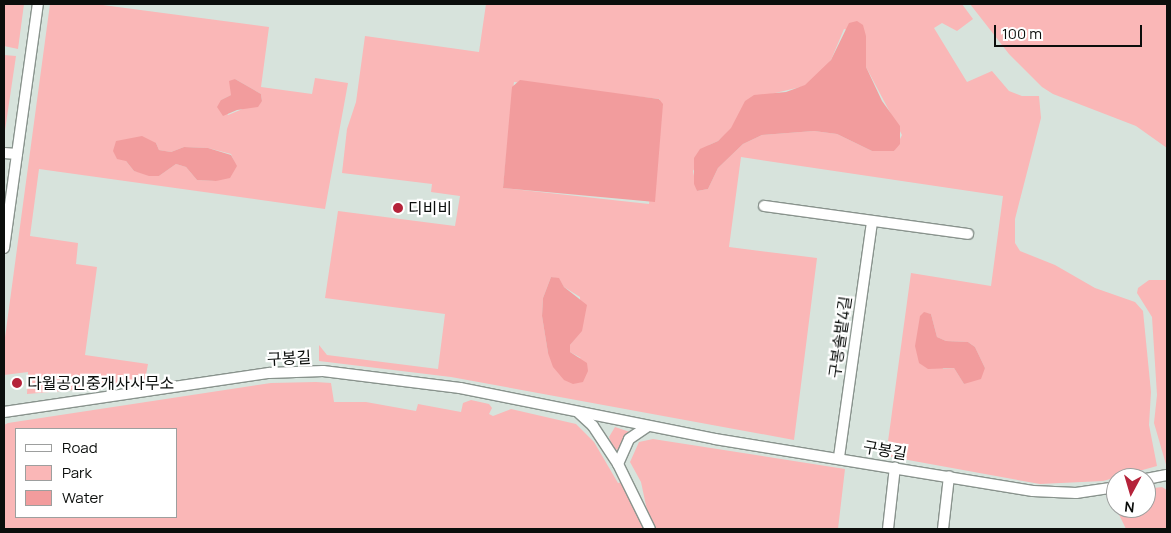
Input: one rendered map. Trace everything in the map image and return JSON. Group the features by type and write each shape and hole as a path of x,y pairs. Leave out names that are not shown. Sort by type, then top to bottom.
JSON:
{"street":[{"path":"4,248 38,4"},
{"path":"4,152 18,154"},
{"path":"764,206 968,234"},
{"name":"구봉솔밭4길","path":"839,457 872,221"},
{"name":"구봉길","path":"4,412 174,386 308,370 460,388 649,426 1057,493 1106,488"},
{"path":"576,410 593,426 618,464 650,529"},
{"path":"618,464 629,439 649,426"},
{"path":"888,529 895,467"},
{"path":"943,529 949,476"}],"green space":[{"path":"4,4 24,4 18,49 4,46"},
{"path":"50,4 95,4 269,27 261,87 312,94 315,78 348,83 325,209 39,169 30,236 78,243 76,264 97,267 85,355 148,364 145,380 86,389 27,394 28,372 4,375 4,345","holes":["235,79 261,94 262,101 228,115 221,100 231,95","156,143 159,150 171,152 184,147 208,148 231,154 236,166 216,181 197,180 186,167 176,164 159,176 134,171 126,161"]},
{"path":"486,4 962,4 973,19 957,31 942,23 934,28 967,82 992,71 1009,91 1022,96 1039,96 1041,118 1015,219 1015,243 1020,251 1055,265 1095,288 1135,302 1143,311 1151,392 1149,425 1157,466 1150,468 1106,468 1106,480 1103,481 1040,484 886,456 911,273 991,286 1003,196 741,157 729,247 817,258 794,440 451,377 319,361 319,345 327,355 438,369 445,314 325,298 338,211 455,226 460,196 431,192 432,184 342,173 347,129 356,102 365,36 479,52","holes":["844,29 866,36 866,67 902,135 894,151 872,151 837,134 814,131 762,135 743,144 718,168 708,189 697,191 693,171 709,145 718,141 771,94 805,86 819,75 831,60","514,82 660,99 649,204 503,188","551,277 559,279 564,287 580,297 581,331 570,345 570,352 581,358 548,353 542,316 543,298","924,313 931,314 937,337 946,341 968,342 975,347 985,368 964,384 954,368 943,369"]},
{"path":"970,4 1167,4 1167,148 1136,126 1053,94 1042,87 1009,54"},
{"path":"4,55 16,56 4,137"},
{"path":"1149,280 1167,280 1167,468 1154,423 1157,395 1152,317 1137,293 1138,288"},
{"path":"271,383 331,383 334,402 366,402 416,411 418,404 461,412 463,403 471,400 489,404 492,408 489,414 493,416 511,409 576,424 594,442 618,483 622,482 645,529 4,529 4,425"},
{"path":"615,427 630,432 618,450 613,448 609,437"},
{"path":"653,439 845,469 838,529 655,529 648,515 641,482 630,462 639,442"},
{"path":"1162,487 1167,490 1167,529 1126,529 1121,518 1156,518 1156,488"}],"water":[{"path":"857,21 863,25 866,36 866,67 882,101 900,126 900,144 894,151 872,151 837,134 814,131 762,135 743,144 718,168 708,189 697,191 694,184 694,158 700,149 718,141 731,128 745,101 754,95 786,92 805,85 831,60 849,23"},
{"path":"235,79 261,94 262,101 258,107 237,110 223,116 217,107 221,100 231,95 229,81"},
{"path":"520,80 659,99 663,104 655,202 503,188 512,87"},
{"path":"142,136 156,143 159,150 171,152 184,147 208,148 231,155 237,166 230,178 216,181 197,180 186,167 176,164 159,176 149,176 134,171 126,161 117,159 113,151 116,141"},
{"path":"551,277 559,278 564,287 587,305 582,331 570,345 570,352 587,363 588,371 583,382 573,384 564,380 553,367 548,353 542,316 543,298"},
{"path":"924,312 931,314 937,337 946,341 968,342 975,347 985,368 981,379 964,384 954,368 928,369 919,363 915,346 920,316"}],"place":[{"name":"디비비","path":"398,208"},
{"name":"다월공인중개사사무소","path":"17,383"}]}
